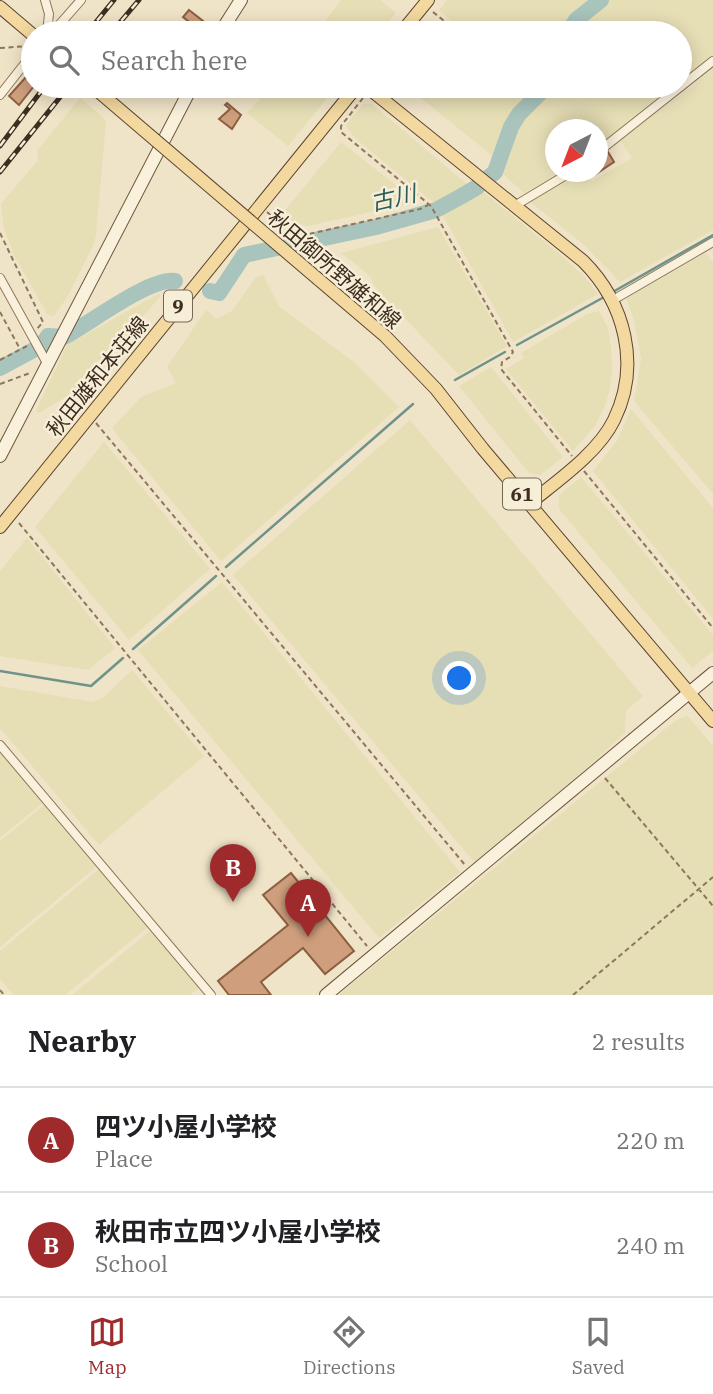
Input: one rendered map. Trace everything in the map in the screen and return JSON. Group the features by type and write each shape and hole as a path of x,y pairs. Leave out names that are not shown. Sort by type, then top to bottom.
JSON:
{"main road":[{"path":"413,21 430,5"},
{"path":"2,8 21,25"},
{"name":"秋田御所野雄和線","path":"106,98 385,336 436,389 713,721"},
{"name":"秋田雄和本荘線","path":"0,527 260,205 354,98"},
{"name":"61","path":"378,98 516,205 583,261 611,296 621,320 628,369 614,421 578,463 530,503"}],"street":[{"path":"45,0 49,21"},
{"path":"61,21 81,0"},
{"path":"228,21 241,0"},
{"path":"692,77 713,61"},
{"path":"0,95 21,68"},
{"path":"0,456 43,364 65,330 186,98"},
{"path":"608,143 666,98"},
{"path":"516,205 554,182"},
{"path":"611,296 713,242"},
{"path":"0,278 34,340 43,364"},
{"path":"326,995 713,673"},
{"path":"0,745 211,995"}],"path":[{"path":"430,5 447,21"},
{"path":"0,48 21,47"},
{"path":"358,98 341,126 341,132 430,205 513,352 502,362 501,369 713,628"},
{"path":"260,205 291,233 300,236 430,205"},
{"path":"0,233 43,322 34,340 0,360"},
{"path":"0,312 20,349"},
{"path":"0,384 43,364"},
{"path":"89,415 472,873"},
{"path":"11,514 375,954"},
{"path":"597,770 713,906"},
{"path":"573,995 713,877"},
{"path":"0,990 4,995"}],"shaded area":[{"path":"341,0 380,0 396,13 389,21 326,21"},
{"path":"447,0 595,0 572,21 452,21 439,10"},
{"path":"606,0 713,0 713,56 692,74 692,21 584,21"},
{"path":"713,68 713,230 620,282 583,244 529,201 561,182 608,182 608,172 632,158 620,140 676,98 692,98 692,86"},
{"path":"80,98 106,122 96,235 66,299 53,317 47,314 14,255 4,228 1,204 38,160 37,151"},
{"path":"261,98 327,98 288,146 247,113"},
{"path":"421,98 527,98 512,115 495,158"},
{"path":"541,98 662,98 608,138 608,119 545,119 545,181 524,193 502,173 521,120"},
{"path":"363,104 372,104 468,185 434,203 356,139 345,126"},
{"path":"341,142 417,202 308,226 296,224 282,214"},
{"path":"481,190 561,255 584,276 598,294 513,342 441,212"},
{"path":"438,227 507,346 459,375 374,286 370,276 341,253"},
{"path":"706,253 713,262 713,494 634,401 641,359 634,320 626,298"},
{"path":"263,275 279,306 354,362 399,407 221,561 113,427 141,397 176,383 167,367 206,310 217,319 232,311 256,277"},
{"path":"160,293 160,297 81,388 39,413 36,411 67,345"},
{"path":"599,311 608,328 611,346 609,392 595,426 573,451 506,369 524,358 521,353 587,314"},
{"path":"491,367 563,457 540,475 529,473 459,386"},
{"path":"631,409 713,508 713,619 593,471 617,441"},
{"path":"410,420 643,696 626,711 625,733 474,862 233,575"},
{"path":"104,442 210,569 129,640 35,527"},
{"path":"581,477 713,635 713,651 692,668 559,509 559,495"},
{"path":"27,538 115,648 88,670 0,656 0,571"},
{"path":"222,582 460,872 379,938 138,650"},
{"path":"132,670 204,756 99,845 0,728 0,686 93,702 104,697"},
{"path":"687,715 713,746 713,995 338,995 675,721"},
{"path":"0,750 44,802 0,838"},
{"path":"44,805 96,867 0,947 0,841"},
{"path":"100,868 148,927 65,995 14,995 0,979 0,951"},
{"path":"151,930 199,988 190,995 72,995"}],"building":[{"path":"189,10 203,21 188,21 183,17"},
{"path":"21,83 21,98 25,98 19,105 9,96"},
{"path":"227,103 241,115 232,129 219,119 230,109 225,105"},
{"path":"608,152 614,162 608,166"},
{"path":"291,873 354,951 325,974 303,948 261,982 271,995 229,995 218,981 288,925 263,895"}],"waterway":[{"name":"古川","path":"575,21 601,0"},
{"name":"古川","path":"210,291 219,293 244,255 376,227 436,210 477,187 495,172 511,127 519,114 535,98"},
{"path":"611,293 713,235"},
{"name":"古川","path":"0,368 41,346 48,336 64,337 135,294 151,286 175,281"},
{"path":"517,345 606,296"},
{"path":"455,380 505,352"},
{"path":"226,567 413,404"},
{"path":"133,649 216,576"},
{"path":"0,671 91,686 123,658"}],"railway":[{"path":"97,21 114,0"},
{"path":"121,21 139,0"},
{"path":"0,146 36,98"},
{"path":"0,172 59,98"}],"place":[{"name":"秋田市立四ツ小屋小学校","path":"233,902"},
{"name":"四ツ小屋小学校","path":"308,937"}]}
